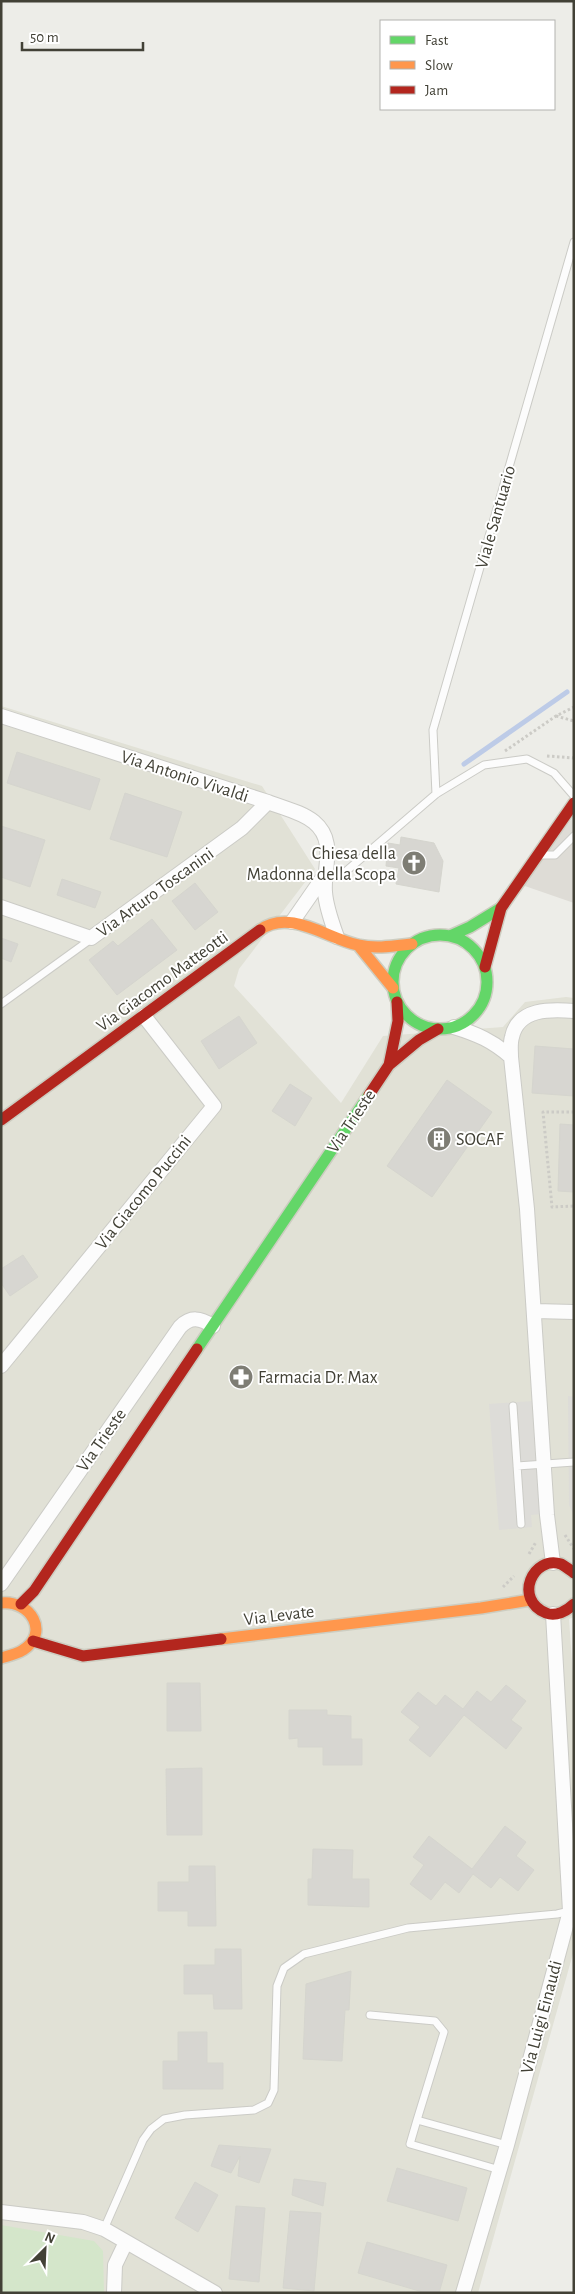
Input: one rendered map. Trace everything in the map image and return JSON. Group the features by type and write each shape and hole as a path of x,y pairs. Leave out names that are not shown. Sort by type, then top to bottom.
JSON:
{"main road":[{"path":"389,1065 419,1040 438,1030 454,1027 471,1018 483,1004 488,985 485,967 490,941 501,908 574,803"},
{"path":"358,946 412,944 430,936 450,936 470,927 501,908"},
{"name":"Via Giacomo Matteotti","path":"1,1120 264,927 292,922 309,925 358,946"},
{"path":"450,936 472,946 485,967"},
{"path":"393,988 398,960 412,944"},
{"path":"358,946 393,988 398,1002 407,1016 414,1021 438,1030"},
{"path":"389,1065 398,1021 398,1002"},
{"name":"Via Trieste","path":"21,1604 34,1590 389,1065"},
{"path":"574,1572 562,1564 553,1563 540,1567 530,1578 528,1592 530,1600 540,1610 553,1614 564,1612 574,1604"},
{"name":"Via Levate","path":"32,1641 83,1656 481,1608 530,1600"},
{"path":"1,1603 13,1602 21,1604 34,1617 36,1630 32,1641 24,1650 1,1658"}],"street":[{"name":"Via Antonio Vivaldi","path":"1,716 268,802 304,816 316,823 326,840 329,857 325,892 337,937"},
{"name":"Via Arturo Toscanini","path":"1,907 91,938 242,828 268,802"},
{"path":"292,922 326,874"},
{"path":"553,1563 547,1515 535,1311 511,1057 512,1037 519,1023 528,1015 542,1010 574,1011"},
{"name":"Via Giacomo Puccini","path":"1,1366 214,1106 144,1016"},
{"path":"454,1027 479,1034 496,1044 511,1057"},
{"path":"535,1311 574,1312"},
{"name":"Via Trieste","path":"1,1584 180,1327 187,1320 195,1318 213,1326"},
{"name":"Via Luigi Einaudi","path":"463,2293 500,2170 570,1911 553,1614"},
{"path":"1,2212 83,2222 104,2229 215,2293"},
{"path":"114,2293 115,2265 126,2242"}],"lane":[{"name":"Viale Santuario","path":"436,794 433,730 574,242"},
{"path":"344,873 436,794 484,765 527,758 554,773 574,796"},
{"path":"537,856 555,854 574,836"},
{"path":"1,1004 91,938"},
{"path":"513,1406 521,1524"},
{"path":"517,1466 574,1462"},
{"path":"104,2229 143,2140 151,2129 164,2119 186,2115 254,2110 268,2103 274,2090 277,1986 284,1968 298,1958 304,1954 408,1928 557,1914 570,1911"},
{"path":"370,2015 435,2020 444,2032 410,2144 500,2170"},
{"path":"417,2120 507,2145"}],"path":[{"path":"484,765 556,716 574,707"},
{"path":"556,716 574,721"},
{"path":"574,1112 544,1112 552,1207 574,1206"},
{"path":"562,1528 574,1549"},
{"path":"526,1560 539,1538"},
{"path":"502,1588 515,1575"}],"shaded area":[{"path":"1,706 262,786 315,869 239,969 234,986 341,1103 383,1036 503,1027 525,1002 566,997 574,998 574,1617 569,1619 574,1691 574,1950 478,2293 1,2293"},
{"path":"574,816 574,903 522,885"},
{"path":"568,1396 574,1397 574,1516 569,1505"},
{"path":"533,1401 542,1514 531,1515 532,1527 499,1530 489,1404"}],"green space":[{"path":"1,2225 94,2241 103,2251 104,2293 1,2293"}],"building":[{"path":"17,752 100,779 90,810 7,783"},
{"path":"125,793 182,812 167,857 110,839"},
{"path":"1,826 45,840 30,887 1,877"},
{"name":"Chiesa della Madonna della Scopa","path":"401,837 434,843 443,861 439,892 396,884 399,868 386,866 388,843 400,845"},
{"path":"62,879 101,892 95,908 57,895"},
{"path":"195,883 218,912 195,930 172,901"},
{"path":"152,919 177,950 117,995 89,960 113,941 118,946"},
{"path":"1,938 18,944 11,962 1,958"},
{"path":"239,1016 257,1043 219,1069 201,1041"},
{"path":"535,1046 574,1049 574,1096 532,1093"},
{"name":"SOCAF","path":"447,1080 492,1112 432,1197 387,1166"},
{"path":"290,1084 312,1098 295,1126 272,1111"},
{"path":"560,1124 574,1125 574,1192 558,1191"},
{"path":"23,1255 38,1277 10,1296 1,1283 1,1269"},
{"path":"167,1683 200,1683 201,1731 167,1731"},
{"path":"506,1685 526,1701 511,1720 522,1728 506,1749 464,1715 430,1757 409,1740 420,1727 401,1712 418,1692 436,1706 445,1695 463,1709 477,1691 491,1702"},
{"path":"289,1710 327,1710 327,1715 351,1716 351,1739 362,1739 362,1765 323,1765 323,1747 298,1747 298,1738 289,1739"},
{"path":"202,1768 202,1835 167,1835 166,1769"},
{"path":"505,1826 526,1842 516,1856 534,1870 518,1891 500,1877 491,1888 473,1874 459,1893 445,1882 431,1900 410,1884 424,1865 413,1857 429,1836 472,1869"},
{"path":"313,1849 353,1850 352,1879 369,1879 369,1907 308,1905 308,1879 312,1879"},
{"path":"189,1866 215,1866 216,1926 188,1926 188,1911 158,1911 158,1882 189,1882"},
{"path":"215,1949 241,1949 242,2009 214,2009 213,1994 184,1994 184,1965 215,1965"},
{"path":"351,1971 349,2010 345,2010 342,2061 303,2059 306,1984"},
{"path":"178,2032 207,2032 207,2063 223,2063 223,2089 163,2089 163,2061 178,2061"},
{"path":"219,2145 271,2149 259,2183 238,2176 240,2156 231,2173 211,2166"},
{"path":"397,2168 467,2188 458,2221 387,2201"},
{"path":"294,2179 326,2183 323,2206 292,2195"},
{"path":"195,2182 218,2195 198,2232 175,2218"},
{"path":"236,2206 265,2208 259,2282 229,2279"},
{"path":"290,2211 321,2213 314,2291 283,2288"},
{"path":"367,2242 447,2265 439,2293 426,2293 358,2273"}],"waterway":[{"path":"464,764 567,692"}],"traffic: fast":[{"path":"450,936 470,927 501,908"},
{"path":"440,935 458,938 473,949 484,964 487,982 484,1000 473,1015 458,1026 440,1029 422,1026 407,1015 396,1000 393,982 396,964 407,949 422,938 440,935"},
{"path":"197,1349 369,1095"}],"traffic: slow":[{"path":"260,930 272,924 296,923 358,945 385,947 412,944"},
{"path":"358,945 393,988"},
{"path":"221,1639 481,1608 530,1600"},
{"path":"1,1603 12,1603 21,1607 28,1612 36,1627 31,1643 23,1650 1,1658"}],"traffic: jam":[{"path":"485,967 501,908 574,803"},
{"path":"1,1120 260,930"},
{"path":"389,1065 398,1021 397,1002"},
{"path":"369,1095 389,1065 419,1040 438,1029"},
{"path":"21,1604 34,1591 197,1349"},
{"path":"574,1573 561,1564 551,1563 542,1566 535,1572 529,1589 530,1598 536,1607 546,1613 561,1613 574,1604"},
{"path":"33,1641 83,1656 221,1639"}],"place":[{"name":"Chiesa della Madonna della Scopa","path":"414,863"},
{"name":"SOCAF","path":"439,1139"},
{"name":"Farmacia Dr. Max","path":"241,1377"}]}
